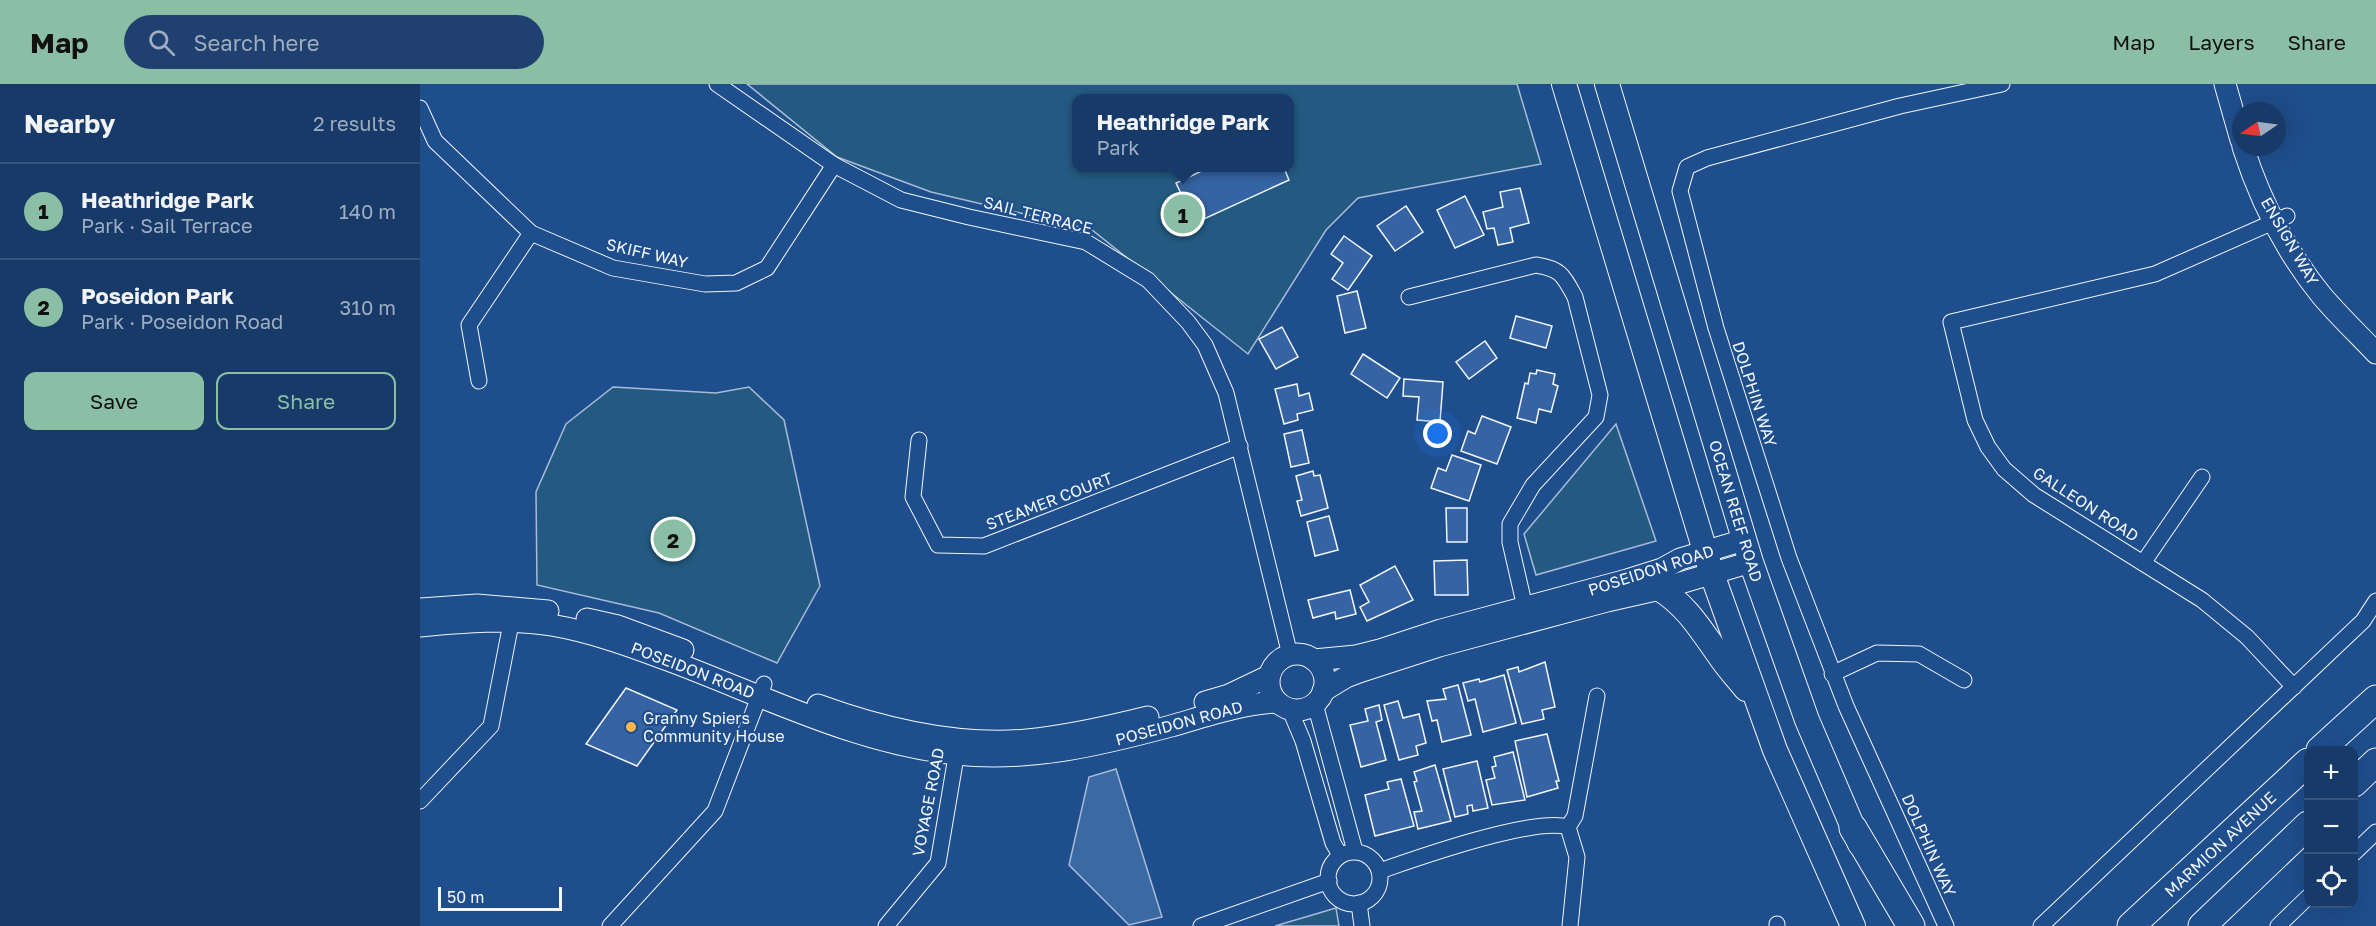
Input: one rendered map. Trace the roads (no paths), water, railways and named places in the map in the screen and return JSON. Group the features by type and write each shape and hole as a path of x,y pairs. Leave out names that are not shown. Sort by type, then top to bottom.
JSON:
{"highway":[{"path":"2324,746 2376,699"},
{"path":"2358,779 2376,762"},
{"name":"MARMION AVENUE","path":"2131,926 2304,766"},
{"path":"1853,828 1911,926"},
{"path":"2202,926 2304,829"}],"main road":[{"path":"1564,84 1708,563 1757,702 1809,829 1853,926"},
{"name":"OCEAN REEF ROAD","path":"1607,84 1748,551 1807,720 1896,926"},
{"path":"1660,589 1674,598 1692,616 1721,658 1757,702"}],"street":[{"name":"SAIL TERRACE","path":"717,84 834,165 901,200 1086,242 1148,280 1188,322 1205,345 1226,393 1290,655"},
{"name":"DOLPHIN WAY","path":"1946,926 1832,674 1789,558 1722,350 1680,191 1687,167 1707,158 1900,106 2001,84"},
{"path":"2225,84 2232,108"},
{"path":"2239,84 2244,102"},
{"name":"SKIFF WAY","path":"420,108 435,141 531,233 613,268 705,284 736,283 767,268 834,165"},
{"name":"ENSIGN WAY","path":"2248,156 2321,295 2376,352"},
{"name":"ENSIGN WAY","path":"2260,156 2281,219 2334,289 2376,334"},
{"name":"GALLEON ROAD","path":"2281,219 2155,274 1951,322 1975,420 1988,447 2004,469 2034,495 2202,600 2247,637 2294,687"},
{"path":"479,381 469,325 531,233"},
{"path":"1409,297 1536,265 1555,268 1567,282 1575,297 1600,394 1596,417 1533,485 1510,524 1510,542 1526,615"},
{"name":"STEAMER COURT","path":"919,440 913,497 938,545 984,546 1240,446"},
{"path":"2143,563 2202,477"},
{"name":"POSEIDON ROAD","path":"1314,660 1356,656 1441,630 1660,589 1708,563 1748,551"},
{"name":"POSEIDON ROAD","path":"1319,697 1346,677 1662,569 1680,560 1708,563"},
{"path":"2040,926 2363,621 2376,600"},
{"name":"POSEIDON ROAD","path":"420,609 477,605 630,645 762,690 840,728 870,737 1019,755 1094,746 1247,705 1283,706"},
{"name":"POSEIDON ROAD","path":"420,626 513,614"},
{"path":"420,801 491,726 513,614"},
{"path":"1832,674 1877,653 1919,654 1964,680"},
{"path":"1348,853 1319,697 1323,674 1314,660 1303,655 1290,655 1276,663 1269,676 1270,690 1283,706 1303,741 1333,843 1348,853 1372,858 1380,871 1380,882 1376,892 1369,899 1359,903 1347,903 1339,899 1331,889 1329,881 1332,865 1348,853"},
{"name":"POSEIDON ROAD","path":"957,747 1104,728 1229,695 1269,676"},
{"path":"610,926 716,811 762,690"},
{"path":"1570,926 1577,857 1568,827 1575,816 1597,696"},
{"path":"1283,706 1301,710 1319,697"},
{"name":"VOYAGE ROAD","path":"886,926 938,863 957,747"},
{"path":"1380,871 1431,853 1522,830 1553,825 1568,827"},
{"path":"2358,850 2376,832"},
{"path":"1201,926 1329,881"},
{"path":"2278,926 2304,901"},
{"path":"1359,903 1362,926"}],"place":[{"name":"Heathridge Park","path":"1183,214"},
{"name":"Poseidon Park","path":"673,539"},
{"name":"Granny Spiers Community House","path":"631,727"}]}
